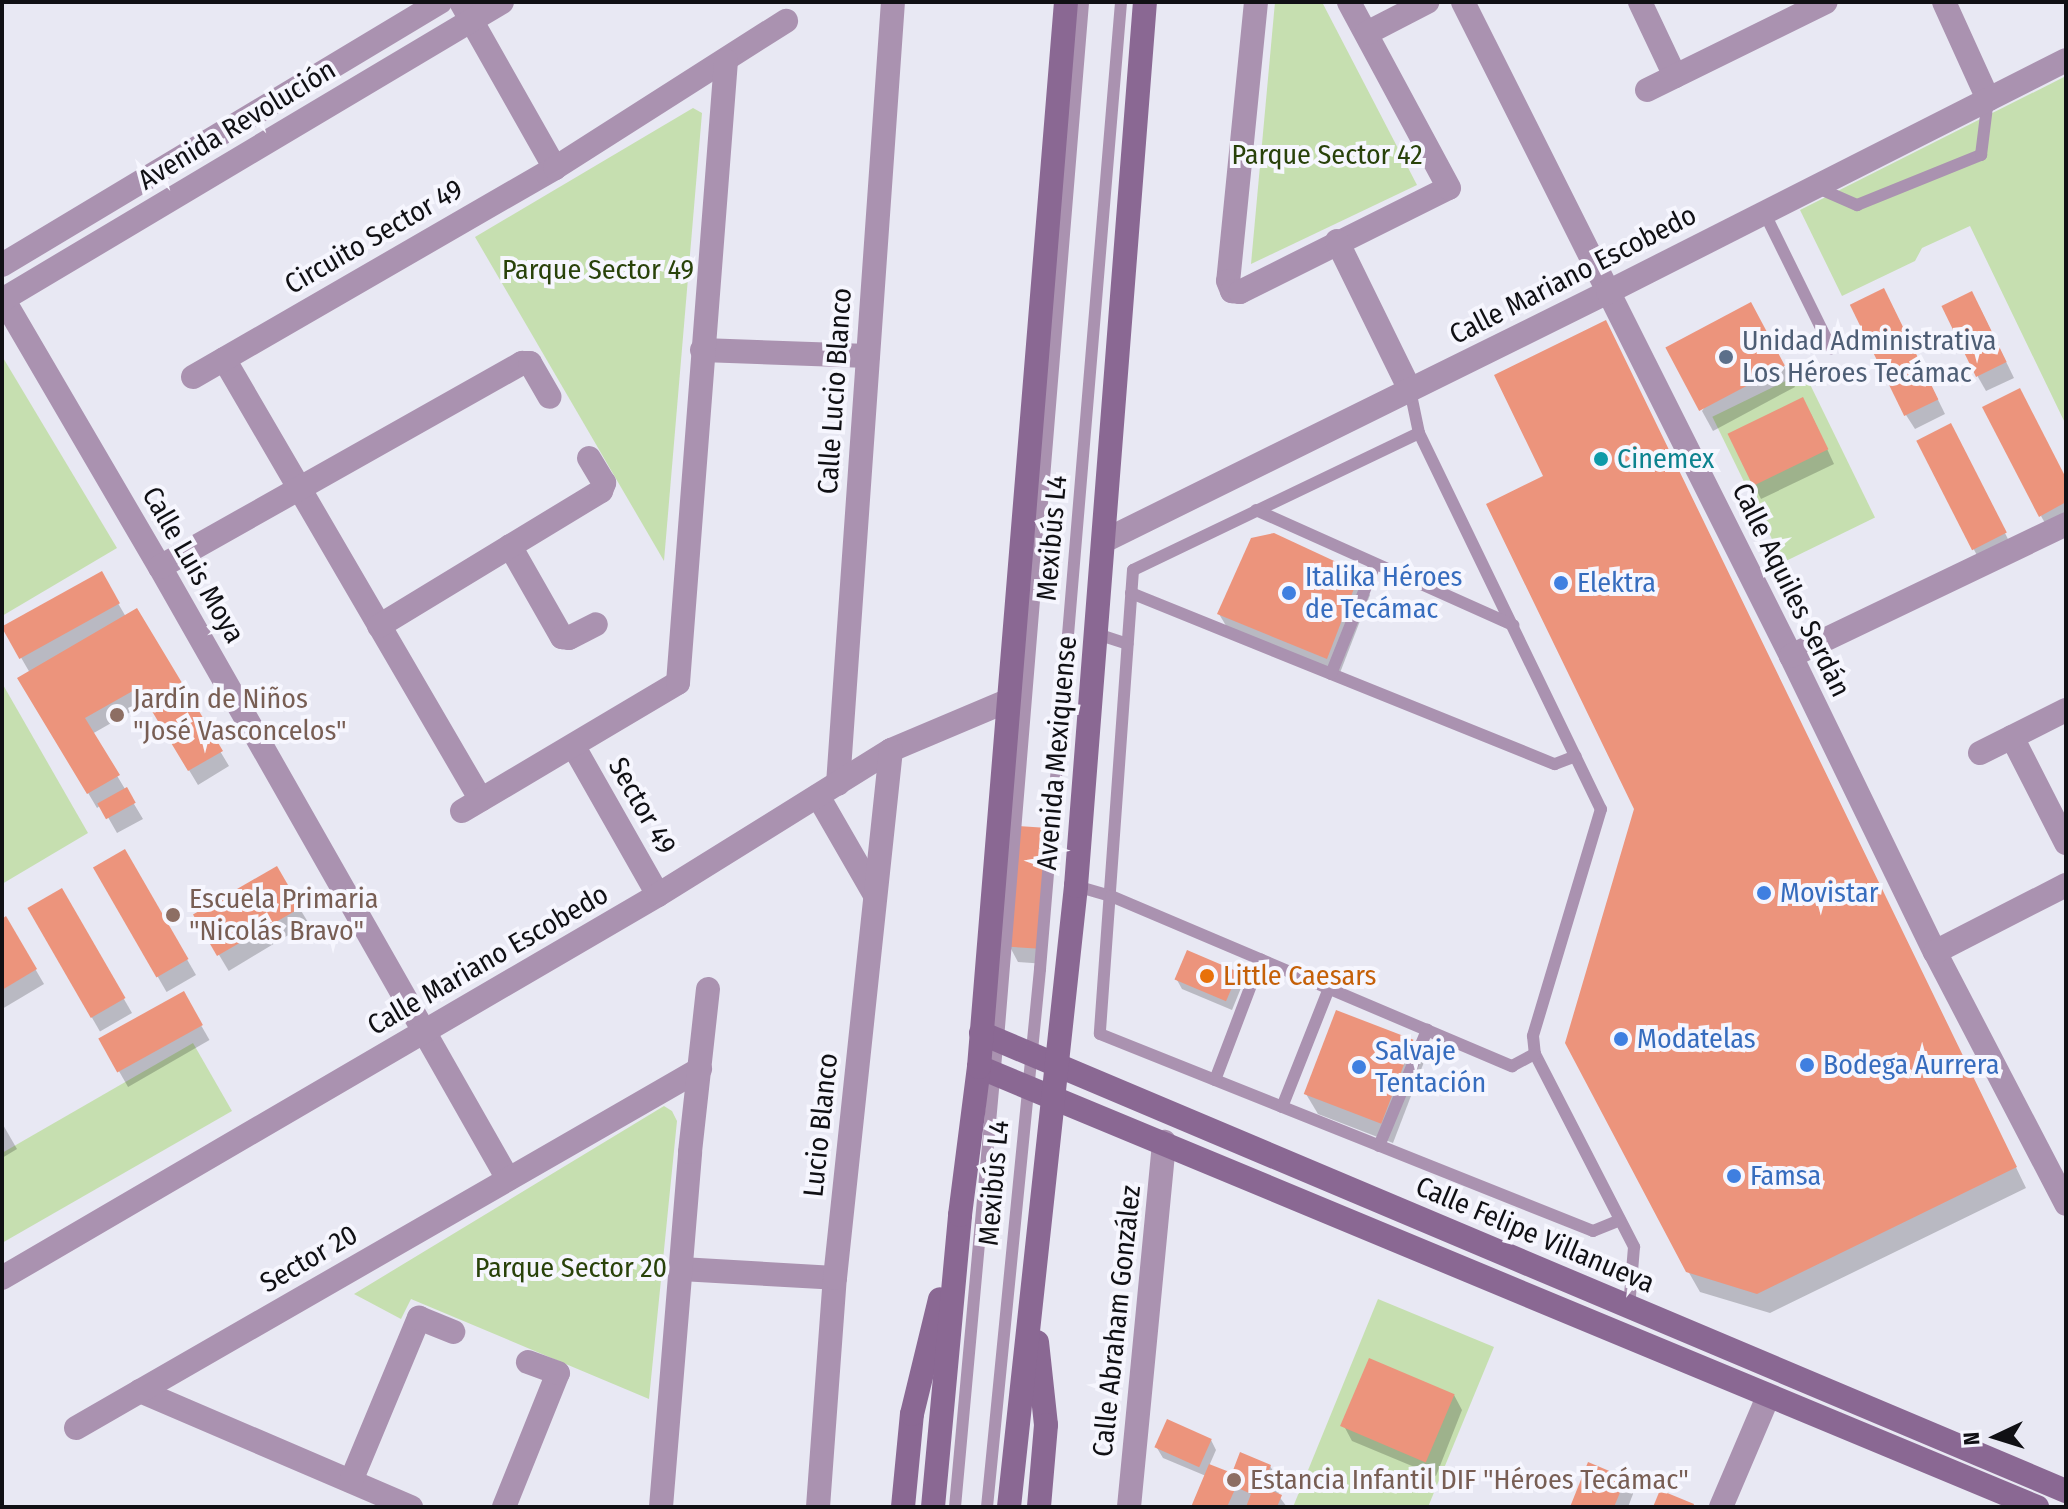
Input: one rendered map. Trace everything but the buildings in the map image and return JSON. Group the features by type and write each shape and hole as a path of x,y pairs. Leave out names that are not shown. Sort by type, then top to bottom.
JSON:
{"main road":[{"name":"Avenida Mexiquense","path":"933,1507 960,1215 987,1069 990,1036 1007,701 1066,2"},
{"name":"Avenida Mexiquense","path":"1009,1507 1076,886 1145,2"},
{"name":"Calle Felipe Villanueva","path":"990,1036 2066,1491"},
{"name":"Calle Felipe Villanueva","path":"987,1069 2037,1507"},
{"path":"903,1507 912,1414 960,1215"},
{"path":"1032,1294 1046,1425 1039,1507"}],"street":[{"name":"Avenida Revolución","path":"2,265 440,2"},
{"name":"Avenida Revolución","path":"2,299 466,11 502,2"},
{"name":"Calle Lucio Blanco","path":"828,790 868,356 893,2"},
{"path":"1256,2 1228,281 1232,291 1240,292 1337,241 1449,188 1349,2"},
{"path":"1367,33 1427,2"},
{"name":"Calle Aquiles Serdán","path":"1463,2 1791,656 1935,952 2066,1204"},
{"path":"1640,2 1675,76"},
{"path":"1944,2 1988,99"},
{"path":"1647,90 1821,3"},
{"path":"466,11 555,168"},
{"name":"Circuito Sector 49","path":"193,377 555,168 786,21"},
{"name":"Calle Mariano Escobedo","path":"1104,541 1608,292 2066,60"},
{"path":"726,61 724,122 702,350 868,356"},
{"path":"1337,241 1410,390"},
{"name":"Calle Luis Moya","path":"2,299 160,567 426,1032"},
{"name":"Sector 49","path":"379,626 472,806 678,683 702,350"},
{"path":"224,359 379,626 603,488 589,458"},
{"path":"160,567 300,491 522,363 530,363 550,397"},
{"path":"1791,656 2066,524"},
{"path":"510,546 562,637 569,638 596,624"},
{"name":"Calle Mariano Escobedo","path":"2,1278 658,895 891,750 1007,701"},
{"path":"1980,753 2066,710"},
{"path":"2012,737 2066,843"},
{"name":"Sector 49","path":"574,747 658,895"},
{"name":"Lucio Blanco","path":"818,1507 835,1278 891,750"},
{"path":"828,790 875,895"},
{"path":"1935,952 2066,885"},
{"path":"661,1507 708,989"},
{"path":"426,1032 508,1179"},
{"name":"Sector 20","path":"76,1428 700,1069"},
{"name":"Calle Abraham González","path":"1129,1507 1164,1142"},
{"path":"681,1269 835,1278"},
{"path":"351,1481 419,1318 453,1332"},
{"path":"504,1507 558,1373 528,1362"},
{"path":"140,1391 411,1507"},
{"path":"1721,1507 1768,1397"}],"lane":[{"name":"Mexibús L4","path":"990,1036 1083,2"},
{"name":"Mexibús L4","path":"987,1507 1031,1053 1121,2"},
{"path":"1815,186 1857,205 1981,155 1988,99"},
{"path":"1764,212 1831,348"},
{"path":"1410,390 1419,433 1601,809 1533,1036 1535,1054 1634,1247 1629,1308"},
{"path":"1419,433 1133,570 1100,1034 1593,1231 1620,1220"},
{"path":"1256,510 1513,625"},
{"path":"1331,674 1375,564"},
{"path":"1131,593 1555,764 1576,756"},
{"path":"1097,634 1127,644"},
{"path":"1076,886 1111,896 1512,1066 1535,1054"},
{"path":"1215,1080 1261,959"},
{"path":"1282,1107 1329,988"},
{"path":"1379,1146 1427,1030"},
{"name":"Mexibús L4","path":"955,1507 987,1069"}],"green space":[{"name":"Parque Sector 42","path":"1275,2 1322,2 1417,185 1251,264"},
{"path":"2066,76 2066,425 1970,226 1922,248 1915,261 1842,296 1800,210"},
{"name":"Parque Sector 49","path":"693,108 702,113 664,561 475,237"},
{"path":"2,356 117,548 2,616"},
{"path":"1804,372 1875,518 1783,562 1712,417"},
{"path":"2,683 88,833 2,884"},
{"path":"193,1043 232,1111 2,1243 2,1153"},
{"name":"Parque Sector 20","path":"664,1106 672,1111 677,1121 649,1399 411,1299 401,1319 354,1294"},
{"path":"1378,1299 1494,1347 1428,1507 1293,1507"}],"place":[{"name":"Unidad Administrativa Los Héroes Tecámac","path":"1726,357"},
{"name":"Cinemex","path":"1601,459"},
{"name":"Elektra","path":"1561,583"},
{"name":"Italika Héroes de Tecámac","path":"1289,593"},
{"name":"Jardín de Niños \"José Vasconcelos\"","path":"117,715"},
{"name":"Movistar","path":"1764,893"},
{"name":"Escuela Primaria \"Nicolás Bravo\"","path":"173,915"},
{"name":"Little Caesars","path":"1207,976"},
{"name":"Modatelas","path":"1621,1039"},
{"name":"Bodega Aurrera","path":"1807,1065"},
{"name":"Salvaje Tentación","path":"1359,1067"},
{"name":"Famsa","path":"1734,1176"},
{"name":"Estancia Infantil DIF \"Héroes Tecámac\"","path":"1234,1480"}]}
